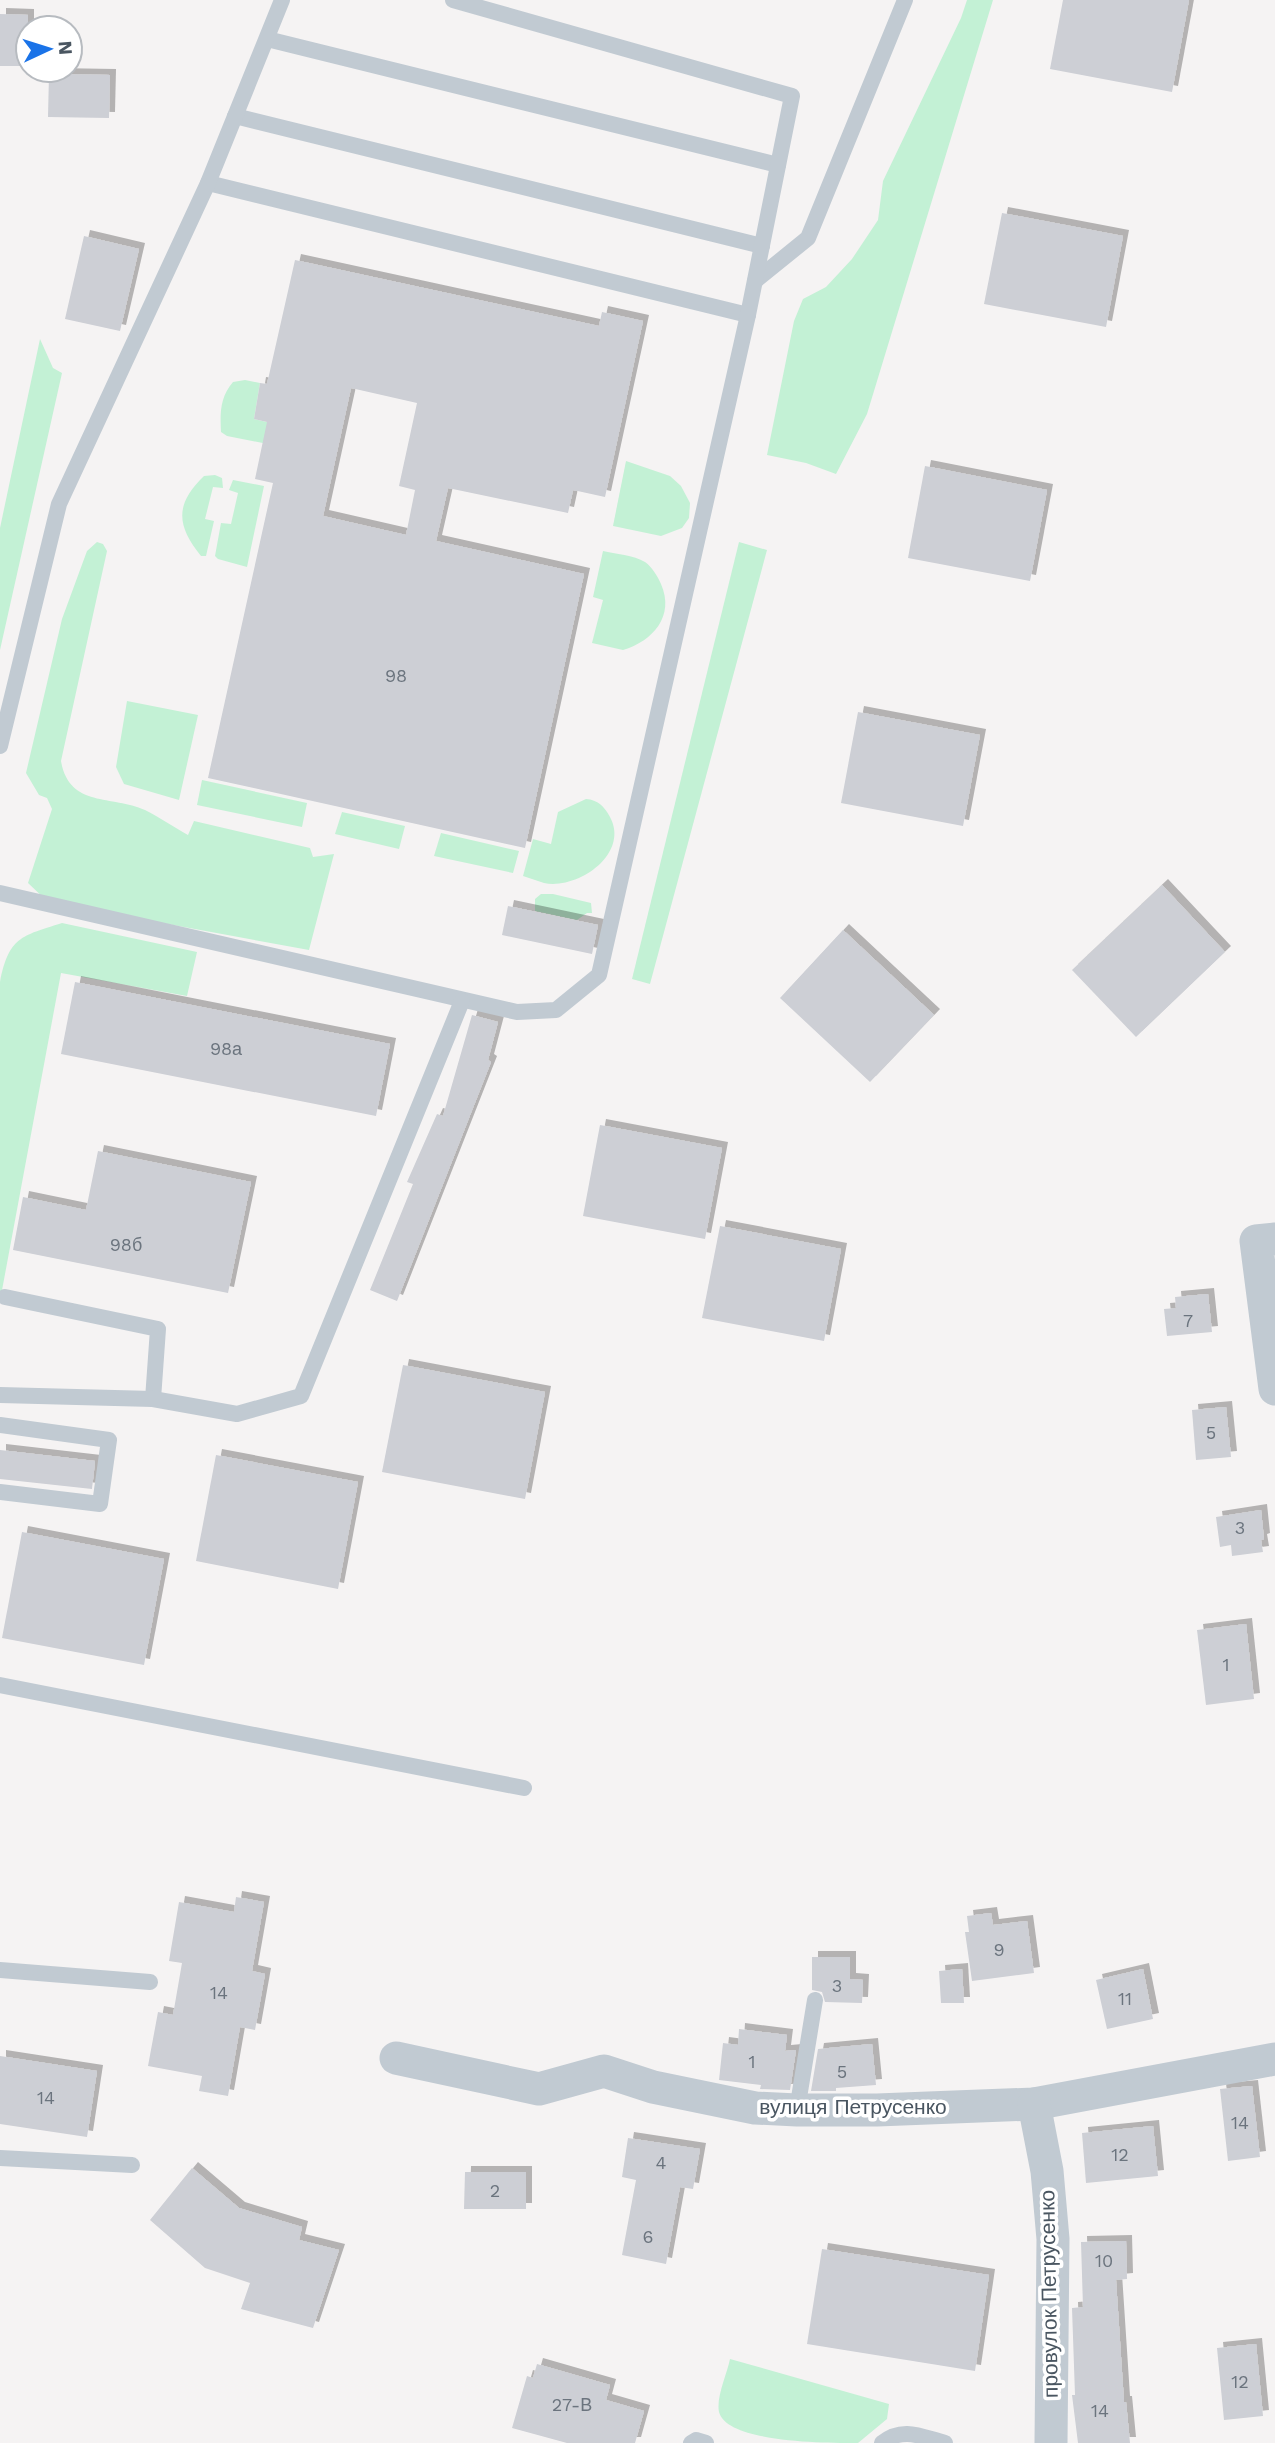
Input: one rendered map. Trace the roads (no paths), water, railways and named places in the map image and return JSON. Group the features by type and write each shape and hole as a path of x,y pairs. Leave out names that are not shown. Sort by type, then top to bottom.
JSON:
{"street":[{"path":"1266,1240 1275,1389"},
{"name":"вулиця Петрусенко","path":"396,2059 539,2089 604,2071 653,2087 755,2108 797,2110 1034,2104 1275,2059"},
{"name":"провулок Петрусенко","path":"1034,2104 1047,2171 1053,2239 1051,2443"}],"lane":[{"path":"0,746 60,504 208,183 282,0"},
{"path":"0,893 517,1012 556,1010 599,975 748,315 792,96 453,0"},
{"path":"755,281 808,238 905,0"},
{"path":"267,39 778,165"},
{"path":"235,116 762,246"},
{"path":"208,183 748,315"},
{"path":"0,1395 153,1399 237,1413 301,1396 462,1001"},
{"path":"5,1297 158,1329 153,1399"},
{"path":"0,1424 109,1440 100,1504 0,1492"},
{"path":"0,1685 524,1788"},
{"path":"0,1970 150,1982"},
{"path":"797,2110 815,2000"},
{"path":"0,2158 132,2165"},
{"path":"882,2443 904,2432 946,2443"},
{"path":"691,2443 696,2440 706,2443"}]}
